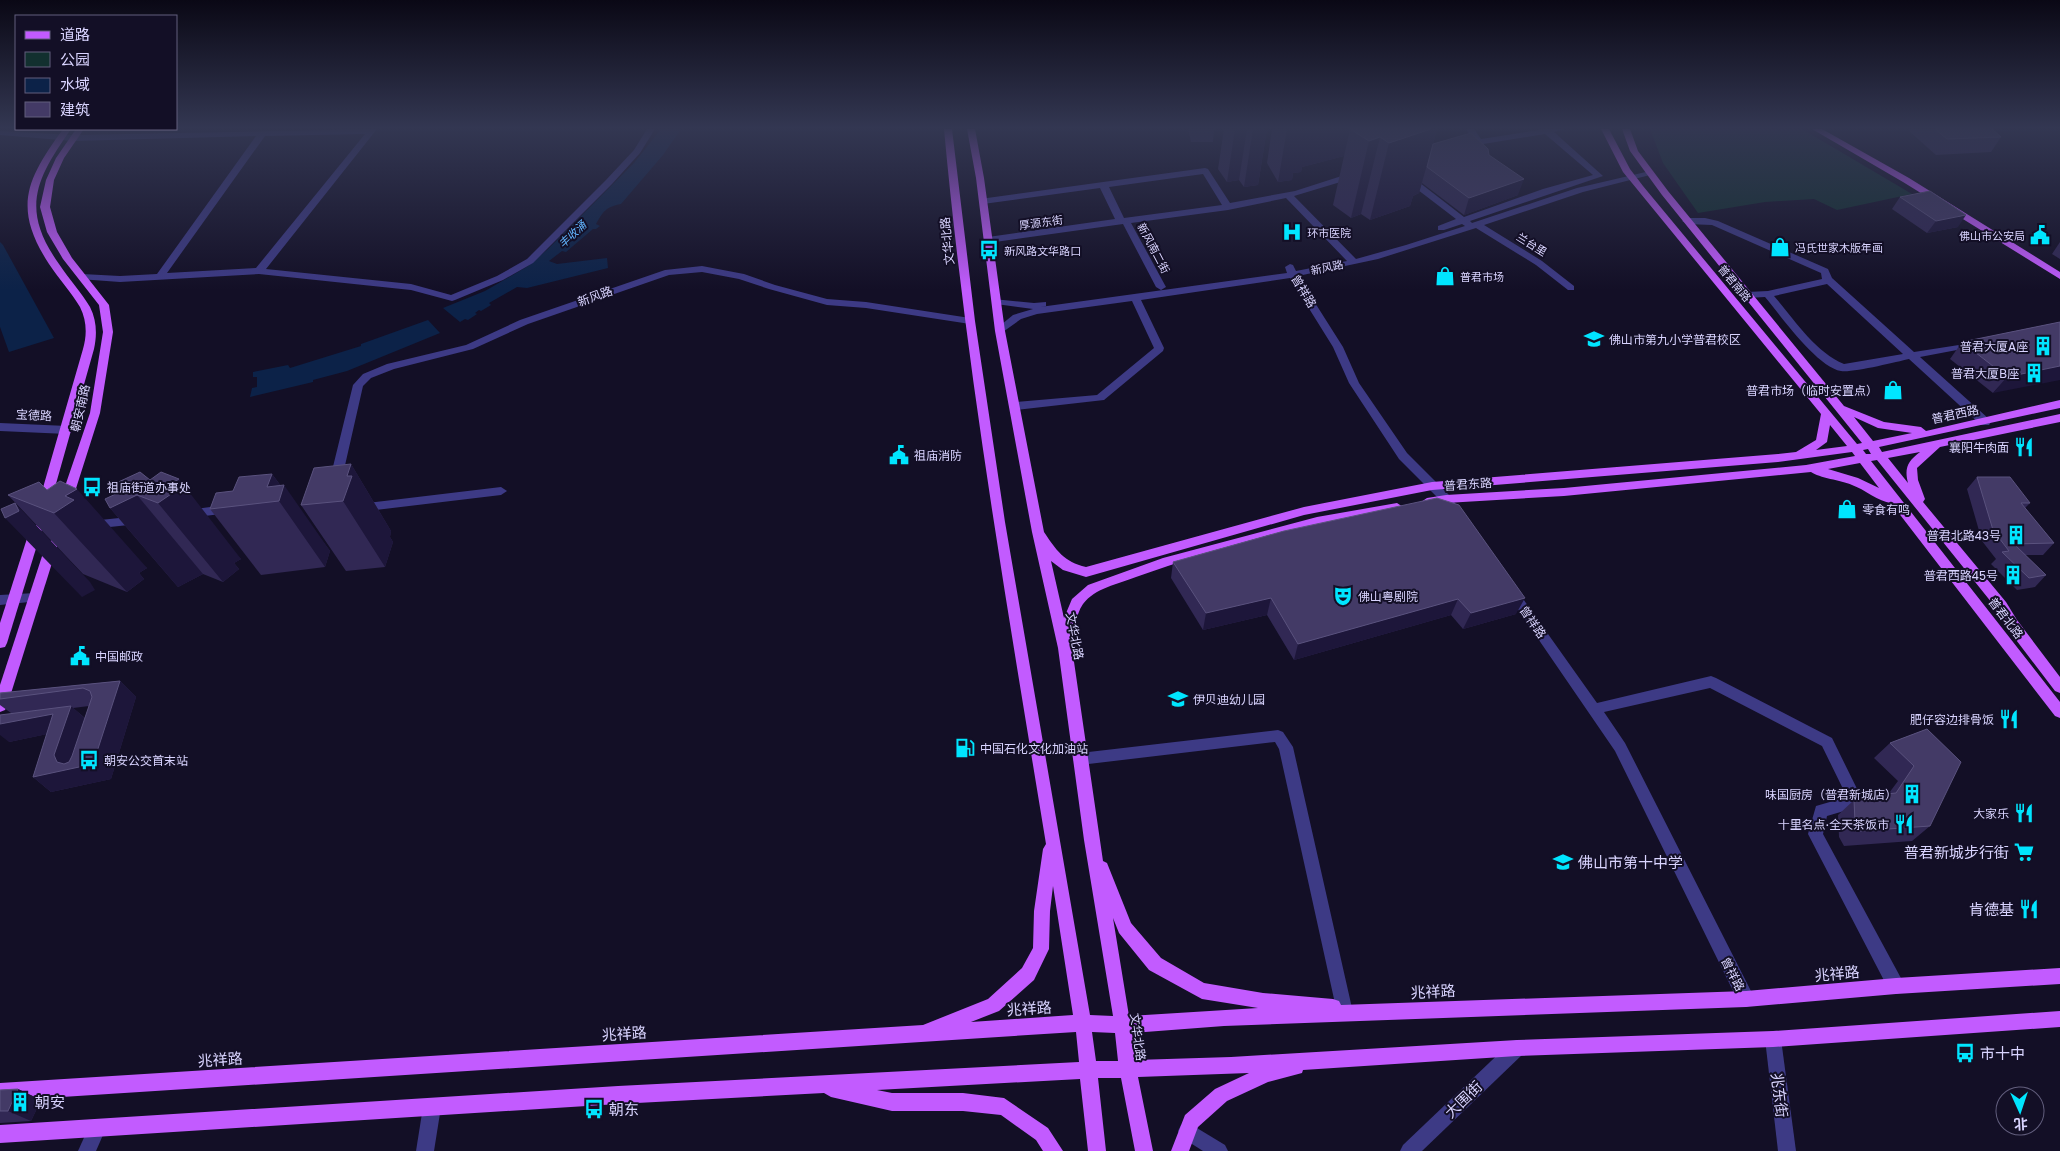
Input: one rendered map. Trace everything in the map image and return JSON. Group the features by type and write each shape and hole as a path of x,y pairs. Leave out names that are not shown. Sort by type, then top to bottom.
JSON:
{"main road":[{"name":"朝安南路","path":"0,643 66,434 91,334 88,310 53,265 36,237 29,212 34,183"},
{"name":"朝安南路","path":"49,183 45,207 52,232 82,277 104,305 108,332 95,414 62,511"},
{"name":"文华北路","path":"954,183 970,320 998,522 1083,1023 1097,1151"},
{"name":"文华北路","path":"980,183 1000,331 1038,532 1065,648 1092,840 1128,1069 1144,1151"},
{"name":"普君南路","path":"1636,183 1854,448"},
{"name":"普君南路","path":"1656,183 1871,444"},
{"path":"1910,183 2060,276"},
{"name":"普君西路","path":"1854,448 1934,433 2060,404"},
{"path":"1840,406 1882,425 1934,433"},
{"path":"1796,456 1821,442 1827,414"},
{"name":"普君西路","path":"1864,460 2060,418"},
{"path":"1922,508 1910,472 1911,466 1917,459 1942,443"},
{"name":"普君北路","path":"1871,444 2001,604 2012,624 2060,687"},
{"name":"普君东路","path":"1086,572 1304,512 1432,486 1796,456 1854,448"},
{"name":"普君北路","path":"1854,448 2060,712"},
{"name":"普君东路","path":"1065,648 1071,617 1077,602 1092,588 1167,561 1317,521 1446,499 1564,492 1806,469 1864,460"},
{"path":"1806,469 1834,474 1854,481 1876,490 1898,504"},
{"path":"0,706 56,530"},
{"path":"1038,532 1056,561 1070,569 1086,572 1092,588"},
{"path":"918,1033 993,1005 1028,974 1041,949 1042,911 1052,837"},
{"path":"1092,840 1125,928 1155,964 1202,991 1263,1001 1368,1012"},
{"name":"兆祥路","path":"0,1092 1083,1023 1122,1025 1224,1018 1368,1012 1746,999 1896,986 2060,976"},
{"path":"0,1134 816,1084 1087,1070 1231,1066 1517,1048 1773,1039 2060,1019"},
{"path":"1180,1151 1191,1121 1221,1095 1267,1074 1341,1058"},
{"path":"816,1084 892,1102 963,1102 1004,1107 1042,1134 1054,1151"}],"street":[{"path":"160,276 228,183"},
{"path":"259,271 330,183"},
{"path":"82,277 120,279 259,271 411,287 452,298 500,278 530,261 608,183"},
{"path":"983,201 1125,183"},
{"path":"1213,183 1228,206"},
{"name":"厚源东街","path":"988,240 1228,206 1288,195 1328,183"},
{"name":"兰台里","path":"1414,183 1463,220 1539,263 1571,288"},
{"name":"新风路","path":"1000,331 1017,317 1036,311 1135,297 1349,258 1405,241 1526,194 1572,183"},
{"name":"新风路","path":"1349,258 1375,257 1603,183"},
{"name":"新风南二街","path":"1104,186 1161,287"},
{"path":"1288,195 1349,258"},
{"path":"1687,221 1715,223 1825,271 1829,281 1985,422"},
{"name":"新风路","path":"333,493 353,400 358,385 367,376 391,366 469,346 524,322 668,272 702,270 732,274 827,302 866,305 970,320"},
{"name":"新风路","path":"996,301 1034,306 1291,270"},
{"name":"曾祥路","path":"1291,270 1338,347 1354,383 1403,456 1446,499 1463,523"},
{"path":"1747,295 1768,294 1829,281"},
{"path":"1768,294 1812,344 1836,366 1844,368 1914,357 1982,343"},
{"path":"1014,406 1100,398 1158,351 1159,348 1135,297"},
{"name":"宝德路","path":"0,427 66,434"},
{"name":"宝德路","path":"0,434 66,434"},
{"path":"348,510 501,492"},
{"path":"175,515 225,510 235,524"},
{"path":"76,527 146,519"},
{"name":"曾祥路","path":"1503,580 1620,748 1746,999"},
{"path":"0,600 35,598"},
{"path":"1594,709 1711,682 1827,742 1856,801 1821,810 1814,834 1896,986"},
{"path":"1080,759 1278,736 1286,747 1344,1008"},
{"name":"兆东街","path":"1773,1039 1788,1151"},
{"name":"大围街","path":"1409,1151 1517,1048"},
{"path":"425,1151 432,1107"},
{"path":"87,1151 97,1128"},
{"path":"1187,1131 1219,1151"}],"green space":[{"path":"1677,183 1893,183 1912,194 1837,210 1814,199 1765,202 1698,213"}],"water":[{"name":"丰收涌","path":"614,183 639,183 621,204 608,208 603,213 596,224 600,226 593,229 566,252 562,251 549,261 557,264 607,258 608,268 527,288 517,287 489,303 491,305 481,311 479,310 475,313 477,314 468,320 465,319 460,322 443,308 485,291 528,266 548,249"},
{"path":"0,242 54,338 9,352 0,327"},
{"path":"428,320 440,333 347,371 313,380 313,382 250,397 252,388 257,387 257,377 253,377 253,372 288,365 290,368 361,346 361,344"}],"building":[{"path":"1448,183 1513,183 1469,198"},
{"path":"1930,191 1966,215 1936,221 1900,197"},
{"path":"2060,322 2060,366 2007,377 1962,342"},
{"path":"351,464 347,476 352,476 343,501 301,505 314,468"},
{"path":"140,472 150,480 161,472 179,479 167,487 177,490 158,503 137,495 110,508 105,499 120,492 114,484"},
{"path":"272,474 267,487 284,485 279,501 210,509 216,493 233,491 239,477"},
{"path":"1977,477 2010,477 2030,503 2021,503 2054,543 2014,544 2046,575 2029,578 2002,552 2009,551 1993,530"},
{"path":"60,481 77,489 65,496 74,500 54,513 8,495 39,482 47,490"},
{"name":"佛山粤剧院","path":"1437,498 1459,505 1525,598 1471,613 1458,599 1298,644 1271,598 1206,613 1173,562 1284,531"},
{"path":"15,503 19,511 5,518 1,509"},
{"path":"120,681 93,764 33,777 53,714 0,724 0,715 71,706 54,755 57,762 64,764 69,762 72,756 92,697 90,691 83,688 0,699 0,693"},
{"name":"味国厨房（普君新城店）","path":"1927,729 1961,762 1930,826 1860,831 1855,822 1854,800 1867,796 1896,793 1914,766 1890,743"},
{"path":"18,1089 8,1111 0,1111 0,1090"}],"place":[{"name":"环市医院","path":"1292,232"},
{"name":"佛山市公安局","path":"2040,235"},
{"name":"冯氏世家木版年画","path":"1780,247"},
{"name":"新风路文华路口","path":"989,250"},
{"name":"普君市场","path":"1445,276"},
{"name":"佛山市第九小学普君校区","path":"1594,339"},
{"name":"普君大厦A座","path":"2043,346"},
{"name":"普君大厦B座","path":"2034,373"},
{"name":"普君市场（临时安置点）","path":"1893,390"},
{"name":"襄阳牛肉面","path":"2024,447"},
{"name":"祖庙消防","path":"899,455"},
{"name":"祖庙街道办事处","path":"92,487"},
{"name":"零食有鸣","path":"1847,509"},
{"name":"普君北路43号","path":"2016,535"},
{"name":"普君西路45号","path":"2013,575"},
{"name":"佛山粤剧院","path":"1343,596"},
{"name":"中国邮政","path":"80,656"},
{"name":"伊贝迪幼儿园","path":"1178,699"},
{"name":"肥仔容边排骨饭","path":"2009,719"},
{"name":"中国石化文化加油站","path":"965,748"},
{"name":"朝安公交首末站","path":"89,760"},
{"name":"味国厨房（普君新城店）","path":"1912,794"},
{"name":"大家乐","path":"2024,813"},
{"name":"十里名点·全天茶饭市","path":"1904,824"},
{"name":"普君新城步行街","path":"2024,852"},
{"name":"佛山市第十中学","path":"1563,862"},
{"name":"肯德基","path":"2029,909"},
{"name":"市十中","path":"1965,1053"},
{"name":"朝安","path":"20,1102"},
{"name":"朝东","path":"594,1109"}]}
